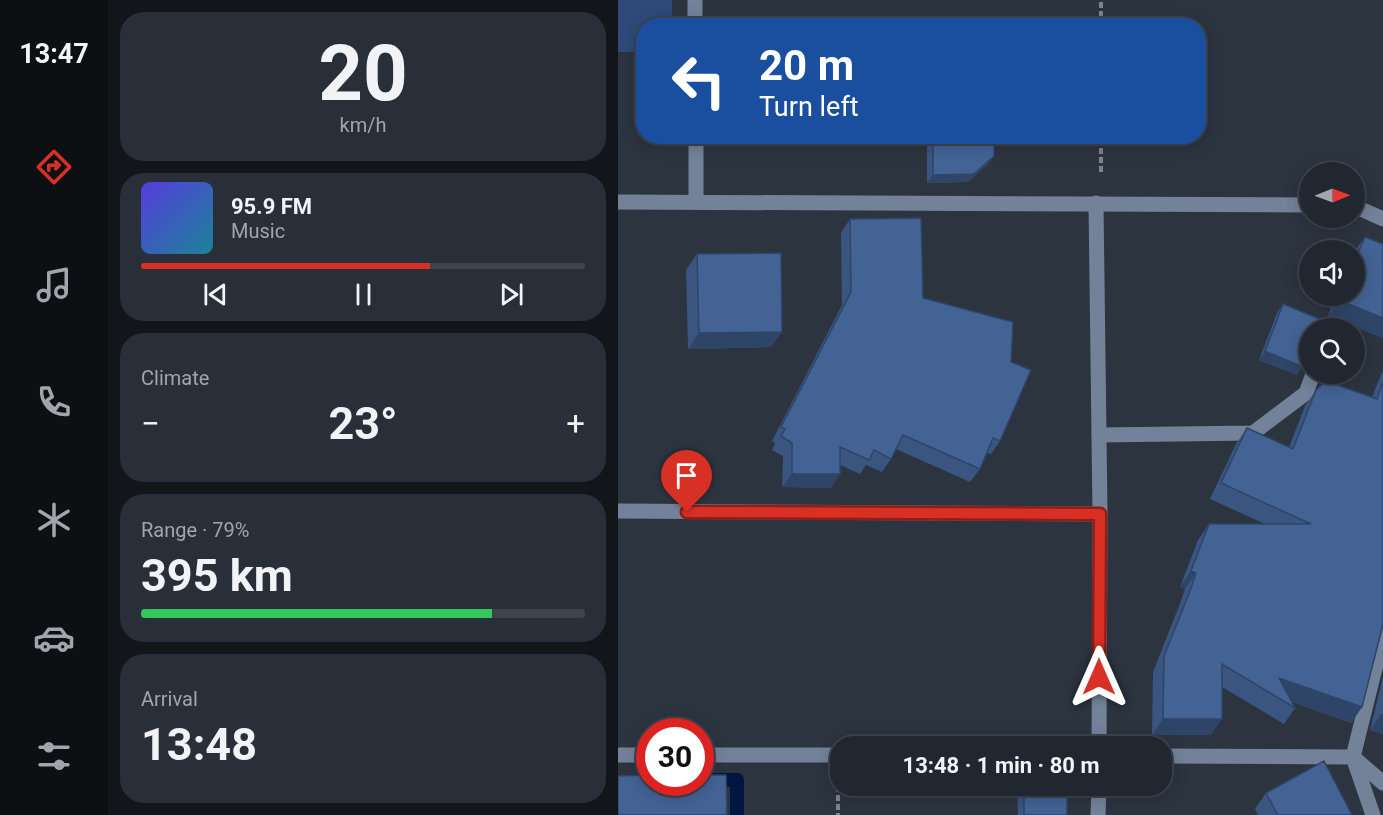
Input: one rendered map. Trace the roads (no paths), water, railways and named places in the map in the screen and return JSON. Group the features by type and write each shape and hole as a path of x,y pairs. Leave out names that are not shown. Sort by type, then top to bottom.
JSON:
{"street":[{"path":"695,0 695,18"},
{"path":"696,144 696,202"},
{"path":"618,202 1299,205"},
{"path":"1096,203 1100,514 1099,736"},
{"path":"1365,211 1383,219"},
{"path":"1099,435 1253,433 1306,393 1309,384"},
{"path":"618,511 1100,514"},
{"path":"1373,815 1353,757 1383,636"},
{"path":"618,754 636,755"},
{"path":"714,755 830,755"},
{"path":"1172,756 1353,757 1383,783"},
{"path":"1098,815 1099,796"}],"waterway":[{"path":"714,780 737,780 737,815"}]}
